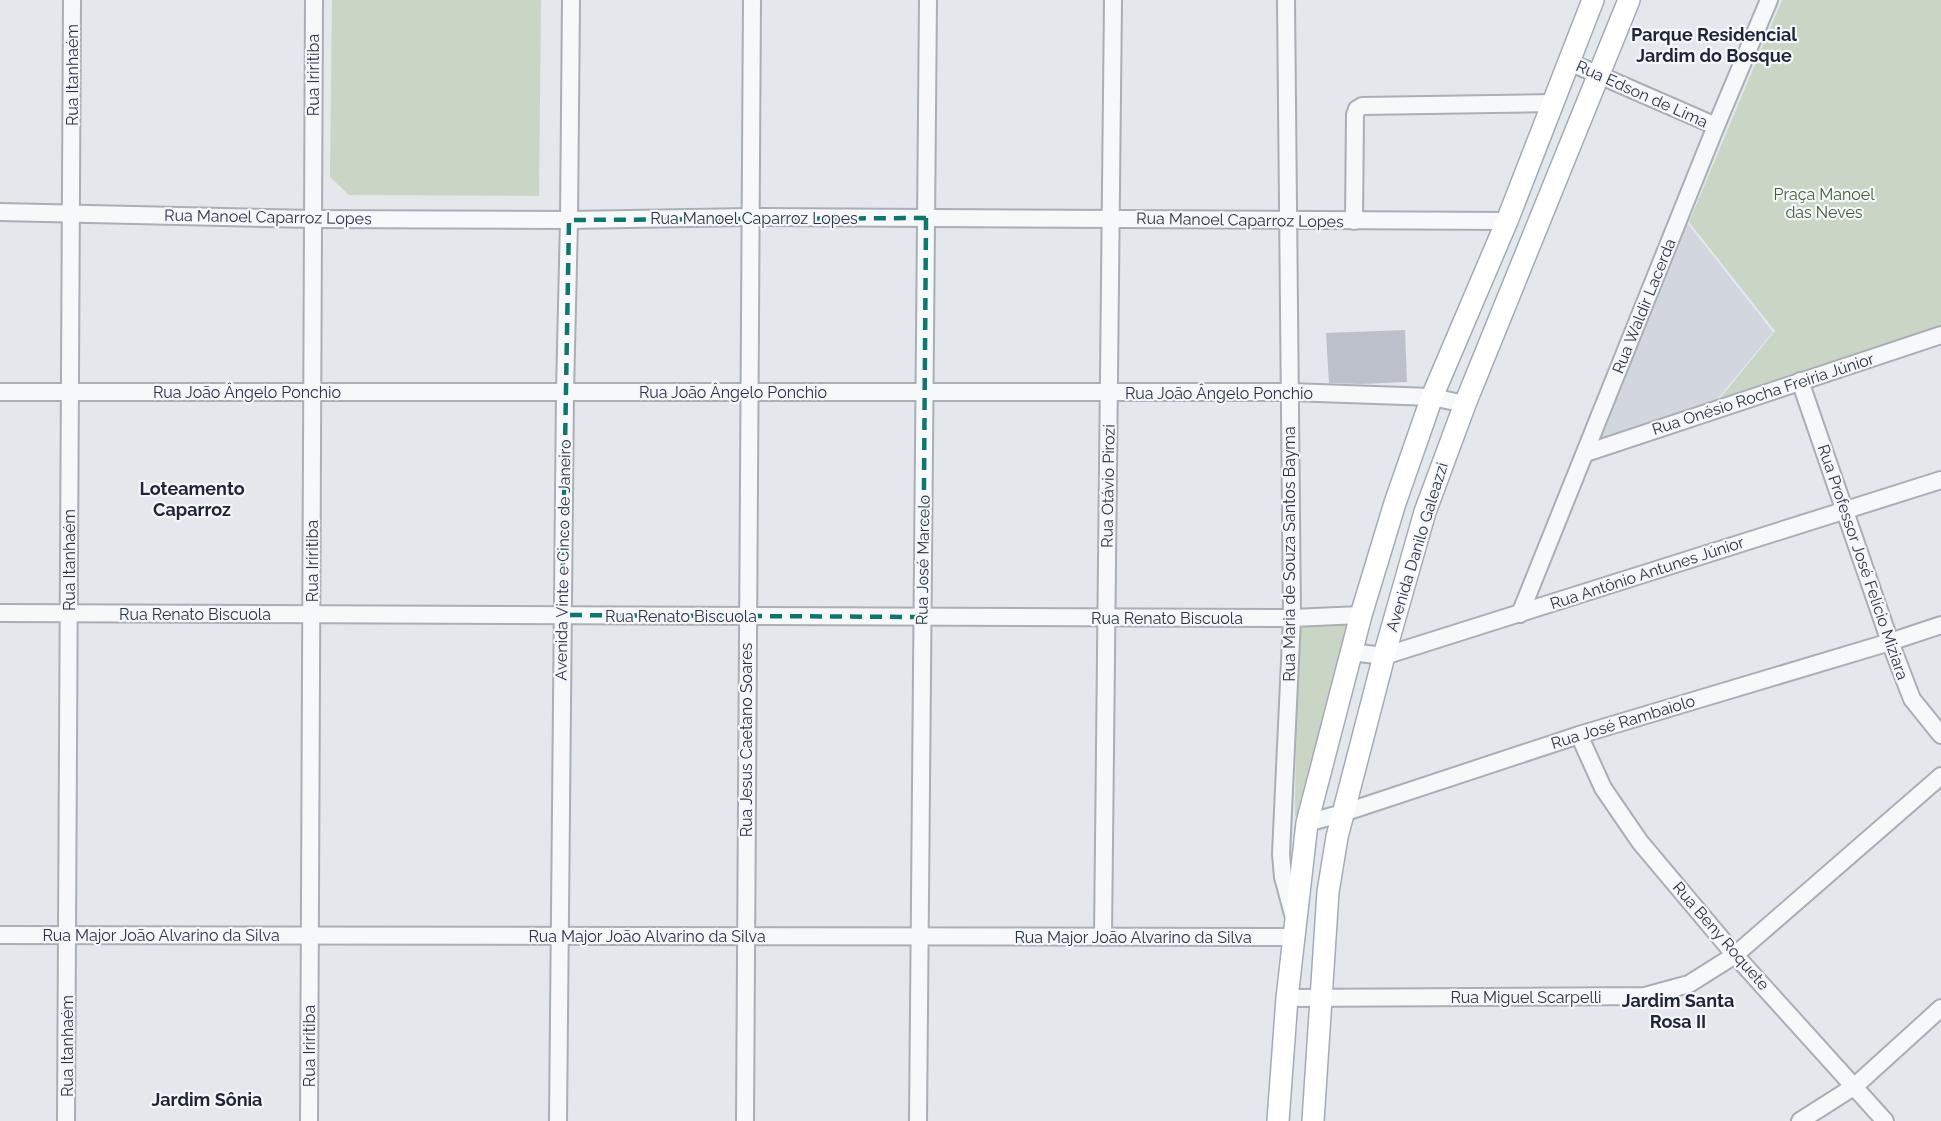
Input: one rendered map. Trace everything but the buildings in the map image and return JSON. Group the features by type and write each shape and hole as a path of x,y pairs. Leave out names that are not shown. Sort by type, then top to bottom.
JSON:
{"main road":[{"name":"Avenida Danilo Galeazzi","path":"1278,1121 1287,998 1307,823 1361,615 1395,503 1432,397 1508,221 1593,0"},
{"name":"Avenida Danilo Galeazzi","path":"1313,1121 1328,892 1343,813 1384,656 1425,512 1464,404 1629,0"}],"street":[{"name":"Rua Itanhaém","path":"66,1121 72,0"},
{"name":"Rua Iriritiba","path":"309,1121 314,0"},
{"name":"Avenida Vinte e Cinco de Janeiro","path":"558,1121 562,615 571,0"},
{"name":"Rua Jesus Caetano Soares","path":"744,1121 752,0"},
{"name":"Rua José Marcelo","path":"918,1121 928,0"},
{"name":"Rua Otávio Pirozi","path":"1103,937 1113,0"},
{"name":"Rua Maria de Souza Santos Bayma","path":"1286,0 1292,618 1281,854 1283,877 1295,931"},
{"name":"Rua Waldir Lacerda","path":"1520,614 1769,0"},
{"name":"Rua Edson de Lima","path":"1569,62 1716,126"},
{"path":"1354,221 1354,115 1362,106 1553,103"},
{"name":"Rua Manoel Caparroz Lopes","path":"0,212 313,219 569,220 750,217 1508,221"},
{"name":"Rua Onésio Rocha Freiria Júnior","path":"1586,453 1941,335"},
{"name":"Rua Professor José Felício Miziara","path":"1800,381 1890,642 1912,699 1941,735"},
{"name":"Rua João Ângelo Ponchio","path":"0,392 1290,392 1432,397 1464,404"},
{"name":"Rua Antônio Antunes Júnior","path":"1352,652 1384,656 1941,480"},
{"name":"Rua Renato Biscuola","path":"0,613 1292,618 1361,615"},
{"name":"Rua José Rambaiolo","path":"1307,823 1579,735 1941,625"},
{"name":"Rua Beny Roquete","path":"1579,735 1603,788 1640,842 1735,955 1885,1121"},
{"name":"Rua Miguel Scarpelli","path":"1287,998 1645,996 1689,984 1735,955 1941,776"},
{"name":"Rua Major João Alvarino da Silva","path":"0,935 1103,937 1295,931"},
{"path":"1800,1121 1855,1086 1941,1008"}],"highlighted area":[{"path":"926,218 923,617 562,615 569,220"}],"shaded area":[{"path":"1688,224 1773,332 1715,402 1599,439 1681,228"}],"green space":[{"path":"332,0 541,0 539,196 349,195 330,177"},
{"name":"Praça Manoel das Neves","path":"1782,0 1941,0 1941,328 1717,402 1775,331 1689,222"},
{"path":"1343,621 1348,631 1301,820 1295,816 1297,630 1310,624"}],"district":[{"name":"Parque Residencial Jardim do Bosque","path":"1714,44"},
{"name":"Loteamento Caparroz","path":"192,498"},
{"name":"Jardim Santa Rosa II","path":"1678,1010"},
{"name":"Jardim Sônia","path":"207,1099"}]}
